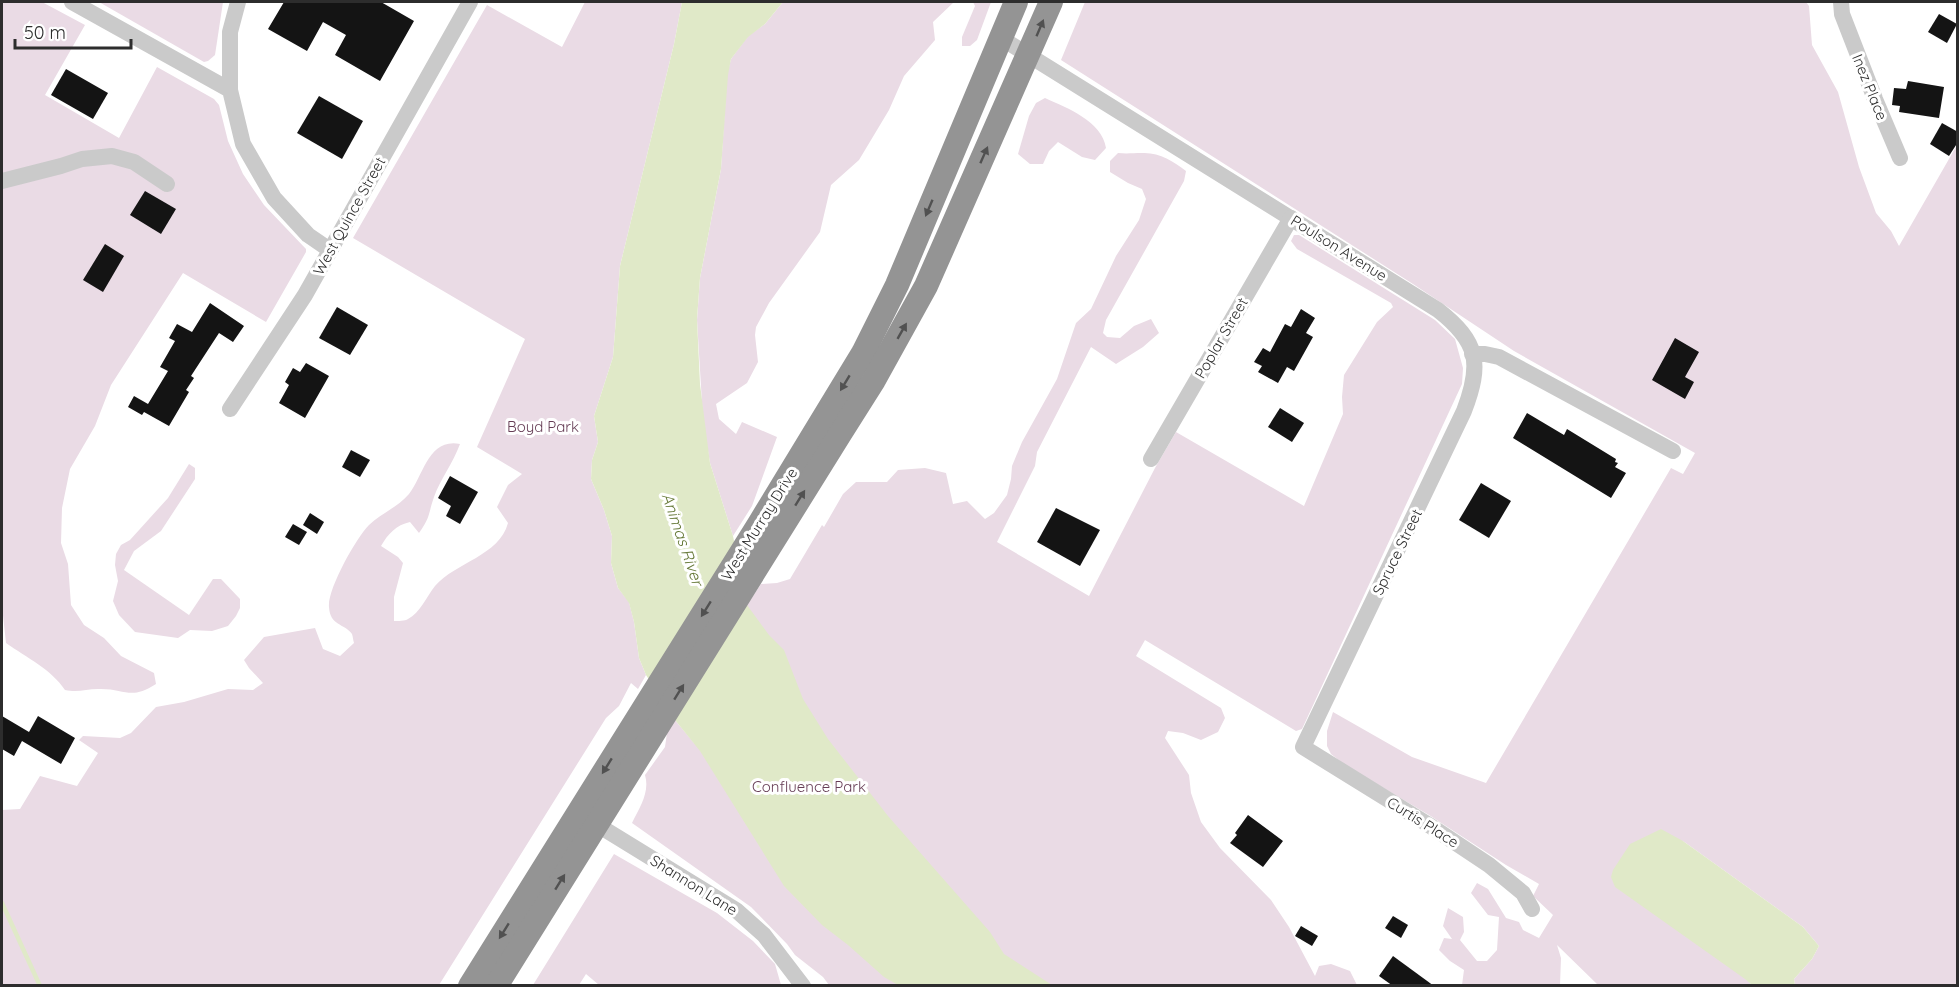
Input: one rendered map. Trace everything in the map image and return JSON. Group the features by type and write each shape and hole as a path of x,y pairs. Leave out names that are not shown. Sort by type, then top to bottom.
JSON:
{"highway":[{"name":"West Murray Drive","path":"470,986 848,380 880,321 1016,2"},
{"name":"West Murray Drive","path":"496,986 868,389 920,299 1051,2"}],"street":[{"path":"72,2 230,90"},
{"path":"238,2 230,32 230,90 243,144 274,198 308,235 330,250"},
{"name":"West Quince Street","path":"230,409 305,295 470,2"},
{"name":"Inez Place","path":"1841,8 1900,158"},
{"name":"Poulson Avenue","path":"1001,38 1438,310 1460,330 1472,354"},
{"path":"2,181 82,159 112,156 134,162 167,184"},
{"name":"Poplar Street","path":"1151,459 1291,218"},
{"path":"1472,354 1499,357 1673,451"},
{"name":"Spruce Street","path":"1304,747 1464,411 1475,379 1476,367 1472,354"},
{"name":"Curtis Place","path":"1304,747 1489,865 1523,893 1532,909"},
{"name":"Shannon Lane","path":"596,824 736,910 764,935 803,986"}],"green space":[{"path":"2,2 42,2 85,25 45,95 119,138 157,67 214,99 219,105 228,141 243,174 264,205 306,249 266,322 183,273 111,385 95,426 70,469 62,508 61,543 68,564 71,605 84,625 104,638 121,656 154,673 156,684 140,692 107,689 65,690 46,670 6,643 2,606"},
{"path":"99,2 223,2 215,55 204,62"},
{"name":"Boyd Park","path":"585,2 682,2 674,44 620,266 613,357 594,416 598,442 592,460 591,479 612,536 611,563 618,588 629,602 639,658 646,675 638,689 631,683 619,706 606,718 439,985 2,985 2,810 20,809 40,776 77,786 98,753 79,740 83,736 120,738 131,733 156,707 184,702 228,689 253,690 263,683 244,660 264,637 315,628 323,649 340,656 354,643 349,630 335,621 330,613 330,599 337,577 363,532 373,521 400,503 409,494 428,460 441,447 460,444 437,491 423,527 419,533 410,522 401,525 381,546 403,563 394,597 394,621 405,620 412,616 420,609 435,586 486,551 503,534 508,523 497,507 508,485 522,474 477,447 525,339 353,238 487,5 562,47"},
{"path":"783,2 954,2 933,22 935,40 904,76 889,110 859,160 831,185 820,232 769,303 756,327 758,362 747,383 716,404 719,419 736,434 742,422 777,437 752,506 733,536 710,463 703,420 697,320 700,278 721,169 727,75 731,59 748,36 765,24"},
{"path":"973,2 991,2 977,40 970,46 962,46 962,37 975,6"},
{"path":"1085,2 1806,2 1809,6 1812,45 1838,92 1859,167 1876,213 1891,231 1899,246 1957,145 1957,985 1795,985 1794,979 1812,959 1819,946 1803,927 1683,841 1746,979 1752,985 1598,985 1557,945 1561,958 1560,985 1462,985 1464,970 1439,950 1444,938 1452,939 1443,926 1448,908 1463,917 1464,932 1460,940 1477,961 1487,961 1497,950 1499,917 1488,915 1471,893 1477,883 1488,889 1506,918 1519,922 1523,930 1539,938 1553,915 1533,896 1539,884 1345,765 1331,754 1327,746 1327,731 1333,712 1412,757 1486,783 1671,468 1683,474 1695,453 1514,351 1061,60"},
{"path":"1045,98 1082,117 1098,130 1106,148 1095,160 1082,157 1058,142 1049,151 1043,164 1030,164 1018,154 1029,116 1036,103"},
{"name":"Confluence Park","path":"1118,153 1154,154 1186,171 1184,181 1106,320 1103,333 1107,337 1120,338 1134,326 1151,319 1159,333 1143,347 1116,364 1091,347 1037,452 1035,466 997,542 1089,596 1176,432 1304,506 1343,414 1344,375 1377,322 1393,307 1391,303 1297,249 1291,241 1294,235 1299,235 1435,320 1455,339 1463,368 1462,384 1302,729 1296,731 1145,640 1136,656 1221,708 1225,718 1218,732 1201,740 1183,733 1168,731 1165,738 1189,775 1191,793 1201,822 1220,848 1271,900 1289,927 1315,976 1319,966 1331,964 1350,971 1357,985 829,985 823,977 795,955 751,907 632,823 645,793 645,775 665,747 667,733 675,720 694,743 747,605 761,584 790,579 843,494 856,482 887,482 898,470 925,468 946,473 953,504 967,501 985,519 994,513 1007,495 1012,466 1022,442 1057,379 1076,323 1091,309 1116,256 1139,220 1146,199 1142,189 1110,172 1110,161"},
{"path":"189,464 195,468 195,479 161,531 134,551 124,570 189,615 213,579 221,579 240,599 240,608 228,626 212,631 190,630 178,638 135,632 119,615 113,601 118,581 115,565 116,554 121,545 130,540 168,498"},
{"path":"614,854 717,913 753,941 775,964 781,985 599,985 586,974 579,985 533,985"}],"water":[{"name":"Animas River","path":"682,2 783,2 765,24 748,37 731,59 721,169 700,278 697,319 700,384 710,463 733,536 747,605 769,635 784,650 803,699 828,739 888,816 990,932 1004,954 1052,985 898,985 884,977 822,925 784,886 700,751 675,720 646,675 639,658 629,603 618,588 611,563 612,536 591,479 592,460 598,442 594,416 613,357 620,266 674,44"},
{"path":"1661,829 1683,841 1803,927 1819,946 1812,959 1794,979 1795,985 1752,985 1615,887 1611,877 1613,870 1630,844"}],"building":[{"path":"284,2 381,2 414,21 380,81 335,55 346,35 323,22 307,51 268,29"},
{"path":"1939,14 1957,24 1947,43 1928,32"},
{"path":"66,69 108,93 93,119 51,95"},
{"path":"1908,81 1944,87 1939,118 1899,112 1900,106 1892,105 1894,88 1906,89"},
{"path":"319,96 363,121 342,159 297,133"},
{"path":"1942,123 1958,132 1958,142 1949,156 1930,144"},
{"path":"145,191 176,209 161,234 130,215"},
{"path":"105,244 124,256 103,292 83,280"},
{"path":"210,303 244,326 233,342 219,333 191,376 194,378 186,390 189,392 169,426 144,412 142,415 128,407 134,396 148,404 168,371 160,367 175,341 169,338 177,324 192,332"},
{"path":"337,307 368,325 350,355 319,338"},
{"path":"1301,309 1315,318 1306,333 1313,337 1294,371 1287,367 1278,383 1258,372 1262,366 1254,362 1263,348 1270,352 1285,324 1291,327"},
{"path":"1675,338 1699,352 1685,377 1694,382 1685,399 1652,380"},
{"path":"306,363 329,376 305,418 279,403 289,385 285,382 293,368 300,372"},
{"path":"1280,408 1304,423 1292,442 1268,427"},
{"path":"1527,413 1564,435 1567,429 1616,459 1615,462 1618,463 1615,467 1626,473 1611,498 1513,438"},
{"path":"351,450 370,460 360,477 342,467"},
{"path":"450,476 478,492 460,524 446,516 451,506 438,498"},
{"path":"1481,483 1511,501 1489,538 1459,520"},
{"path":"1056,508 1100,530 1080,566 1037,542"},
{"path":"310,513 324,522 317,534 303,525"},
{"path":"293,524 307,532 299,545 285,537"},
{"path":"2,716 29,732 38,716 75,738 61,764 22,741 14,756 2,749"},
{"path":"1248,815 1283,841 1263,867 1230,843"},
{"path":"1393,916 1408,925 1401,938 1385,928"},
{"path":"1301,926 1318,936 1312,946 1295,936"},
{"path":"1393,956 1434,986 1393,986 1379,976"}],"waterway":[{"path":"2,903 40,986"}]}
